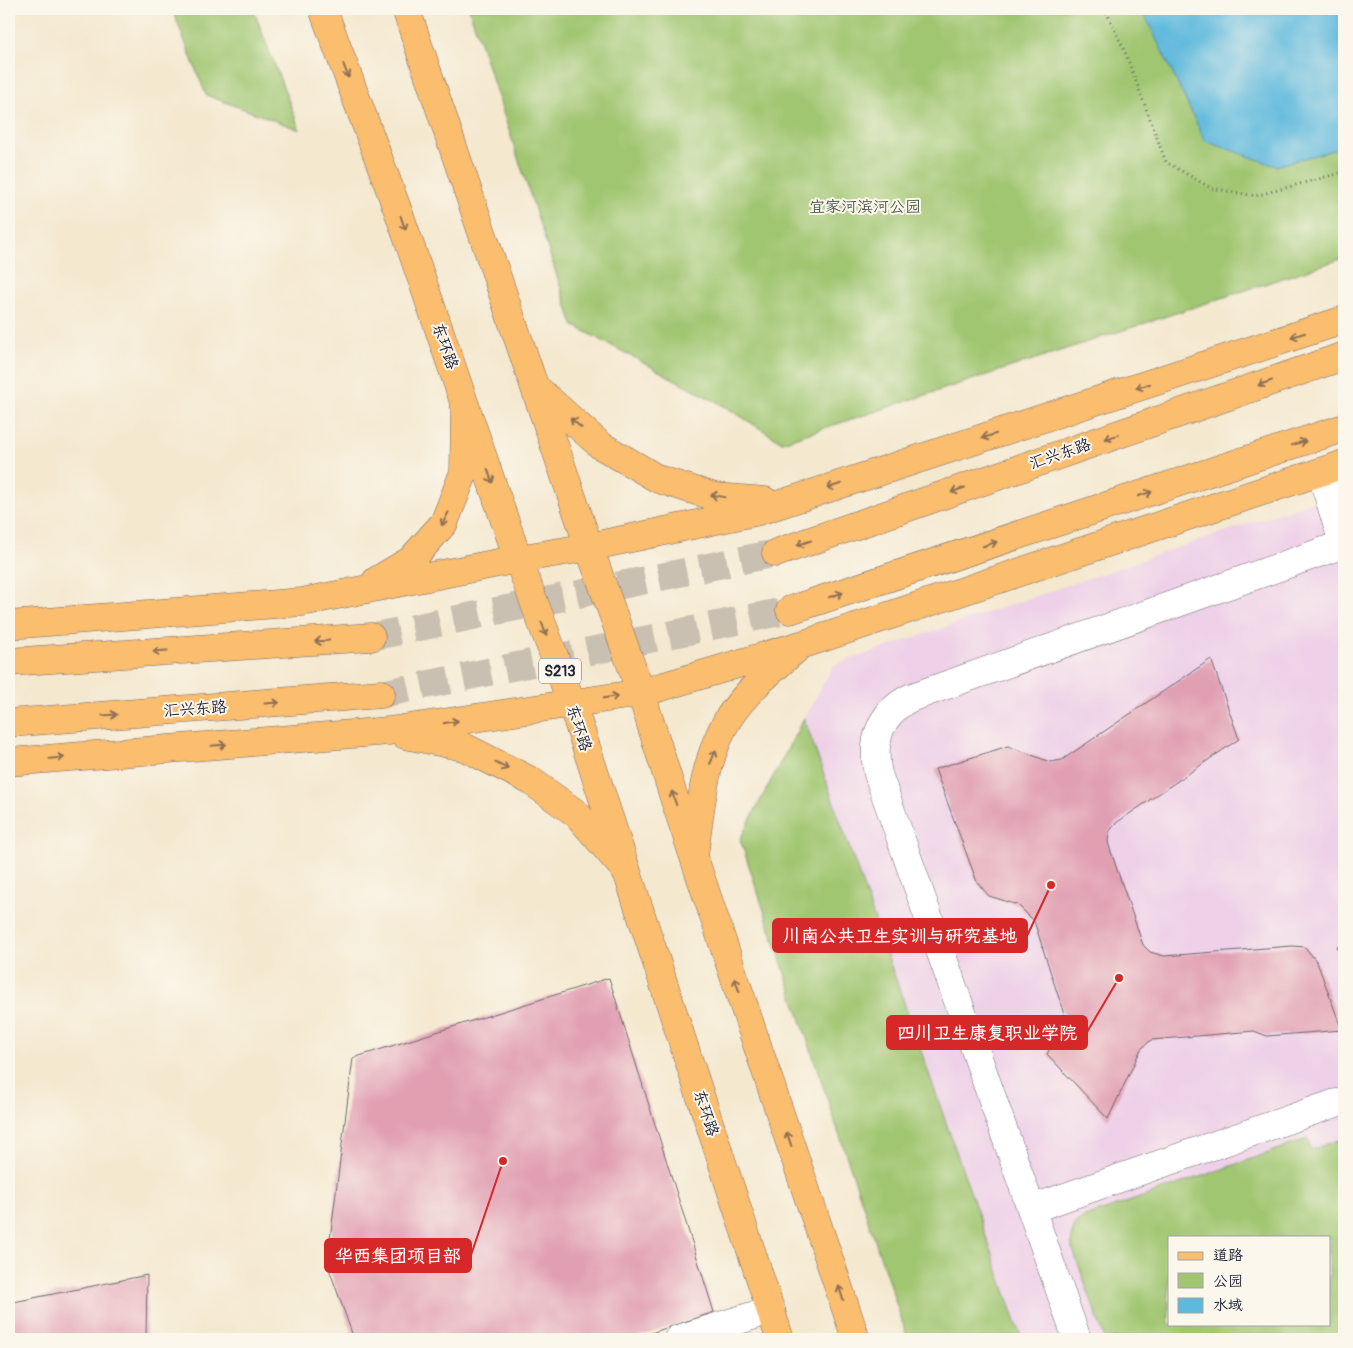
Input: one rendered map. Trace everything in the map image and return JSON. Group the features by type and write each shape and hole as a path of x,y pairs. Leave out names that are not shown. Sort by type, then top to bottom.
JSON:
{"main road":[{"name":"东环路","path":"317,9 327,20 401,220 518,559 572,704 780,1339"},
{"path":"406,9 534,387 641,693 856,1339"},
{"path":"9,626 302,602 518,559 589,547 758,511 1344,320"},
{"name":"汇兴东路","path":"776,553 1344,356"},
{"path":"534,387 600,445 658,479 715,497 784,503"},
{"path":"361,590 411,560 444,523 464,472 465,404"},
{"path":"790,610 1344,428"},
{"path":"9,762 389,732 641,693 801,645 1333,468"},
{"path":"9,662 371,637"},
{"path":"694,856 706,773 728,719 755,686 801,645"},
{"name":"汇兴东路","path":"9,723 381,694"},
{"path":"389,732 464,747 531,781 576,814 626,871"}],"street":[{"path":"1077,1339 878,774 874,757 879,730 886,716 898,704 910,698 1344,545 1333,468"},
{"path":"1031,1209 1336,1103"},
{"path":"678,1339 771,1310"}],"path":[{"path":"1102,9 1108,15 1125,52 1166,162 1211,188 1255,196 1344,172"}],"shaded area":[{"path":"1344,491 1344,1339 1022,1339 804,719 834,665"}],"green space":[{"path":"172,9 253,9 300,130 206,95"},
{"name":"宜家河滨河公园","path":"469,9 1344,9 1344,258 782,442 724,406 573,325"},
{"path":"804,718 1022,1339 908,1339 740,839"},
{"path":"1344,1138 1344,1339 1105,1339 1072,1247 1073,1230 1081,1220 1308,1139 1311,1150"}],"water":[{"path":"1142,9 1344,9 1344,147 1276,166 1205,141"}],"building":[{"path":"1211,659 1239,739 1116,823 1109,832 1108,842 1110,849 1143,945 1150,952 1164,956 1292,946 1305,947 1317,962 1342,1030 1267,1036 1254,1031 1151,1040 1141,1049 1108,1119 1047,1054 1064,1022 1064,1014 1034,921 1018,905 989,896 977,882 935,769 1008,746 1050,762 1062,760"},
{"path":"1344,945 1344,967 1337,947"},
{"path":"609,978 714,1312 633,1339 354,1339 327,1263 353,1058"},
{"path":"147,1275 146,1339 9,1339 9,1303"}],"waterway":[{"path":"1334,140 1344,160"}],"tunnel":[{"path":"371,637 776,553"},
{"path":"381,694 790,610"}],"place":[{"name":"川南公共卫生实训与研究基地","path":"1051,885"},
{"name":"四川卫生康复职业学院","path":"1119,978"},
{"name":"华西集团项目部","path":"503,1161"}]}
